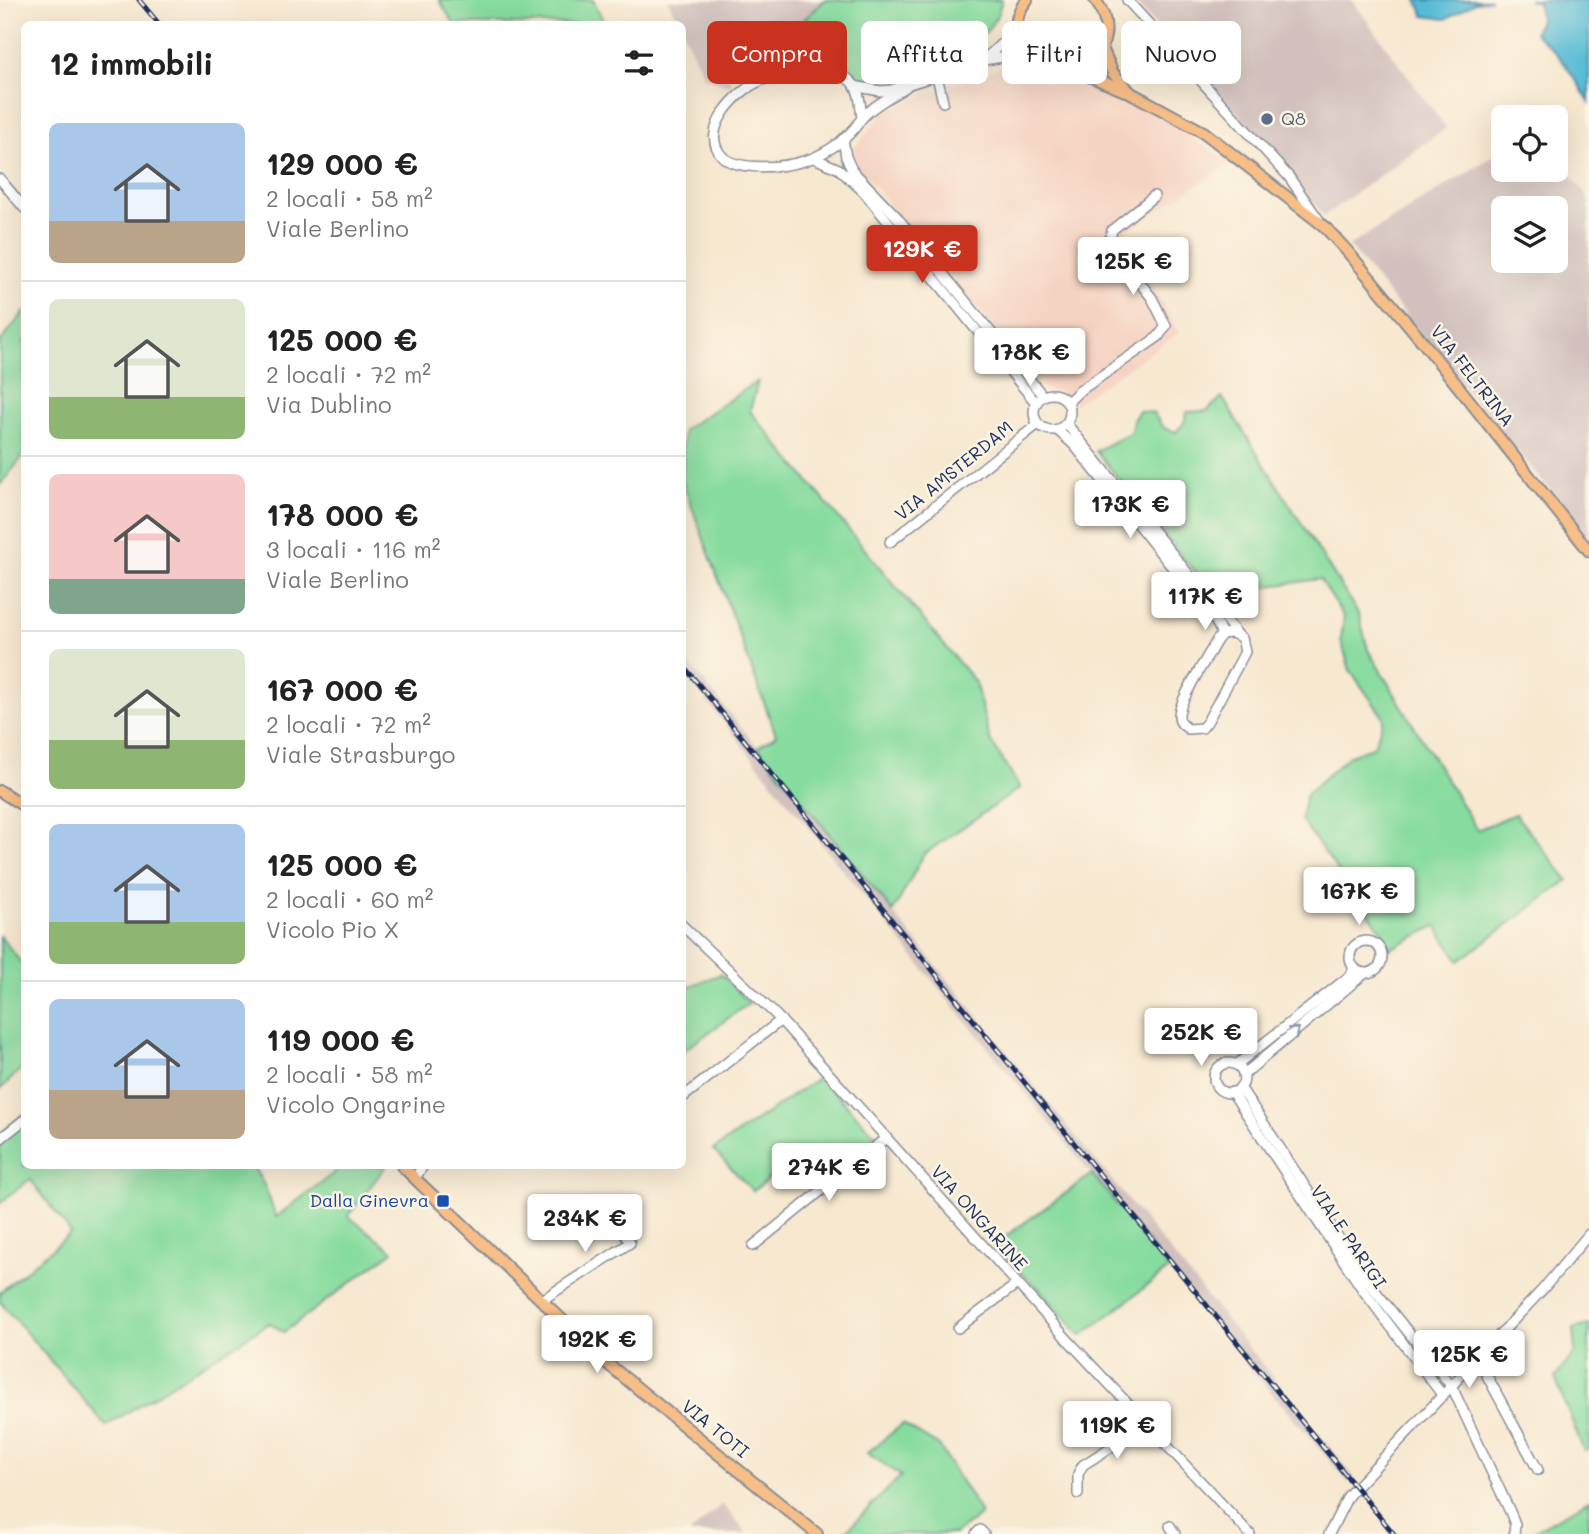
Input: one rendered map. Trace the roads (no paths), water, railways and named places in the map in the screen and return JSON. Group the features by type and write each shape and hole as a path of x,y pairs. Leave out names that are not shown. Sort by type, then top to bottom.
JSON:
{"main road":[{"name":"VIA FELTRINA","path":"1095,0 1105,21"},
{"path":"1016,21 1023,2"},
{"name":"VIA FELTRINA","path":"1107,59 1113,73 1131,93"},
{"name":"VIA FELTRINA","path":"1107,83 1131,93 1205,133 1324,226 1406,321 1589,551"},
{"path":"0,791 21,804"},
{"name":"VIA TOTI","path":"405,1169 631,1384 817,1534"}],"street":[{"name":"VIA FELTRINA","path":"1127,0 1283,171 1324,226"},
{"path":"988,56 1002,43"},
{"path":"906,87 862,117 843,139 814,158 780,166 760,167 735,163 722,156 716,144 721,115 733,99 751,85 771,76 792,71 820,70 840,75 855,86 880,91 914,84"},
{"path":"939,84 943,102"},
{"path":"855,86 862,117"},
{"path":"843,139 846,157 852,170 896,216 1040,400"},
{"path":"814,158 839,169 863,191 1040,400"},
{"path":"0,179 21,204"},
{"path":"1067,403 1078,392 1163,333 1166,326 1152,298 1109,244 1112,230 1154,196"},
{"path":"1058,396 1067,403 1070,413 1066,423 1057,430 1046,430 1038,424 1033,414 1040,400 1058,396"},
{"path":"1066,423 1238,635 1244,645 1243,657 1207,722 1202,728 1188,729 1181,722 1180,707 1222,635 1238,635"},
{"name":"VIA AMSTERDAM","path":"890,542 1038,424"},
{"path":"1057,430 1074,446 1216,622 1222,635"},
{"name":"VIA ONGARINE","path":"686,929 781,1020 1017,1283 1251,1534"},
{"path":"1236,1089 1243,1075 1365,973 1378,968 1382,959 1380,948 1371,942 1358,943 1352,949 1350,958 1354,967 1365,973"},
{"path":"1243,1075 1237,1065 1351,975 1354,967"},
{"path":"686,1095 781,1020"},
{"name":"VIALE PARIGI","path":"1236,1089 1224,1092 1217,1087 1214,1073 1224,1064 1237,1065"},
{"name":"VIALE PARIGI","path":"1236,1089 1365,1278 1452,1387 1511,1514 1515,1524 1514,1534"},
{"name":"VIALE PARIGI","path":"1236,1089 1363,1290 1443,1396"},
{"path":"0,1139 21,1122"},
{"path":"753,1246 886,1138"},
{"path":"414,1177 421,1169"},
{"path":"542,1300 630,1243 607,1202"},
{"path":"1329,1534 1338,1514 1356,1487 1559,1272 1589,1234"},
{"path":"958,1328 1017,1283"},
{"path":"1478,1359 1538,1470"},
{"path":"1078,1494 1078,1474 1083,1465 1147,1424"},
{"path":"975,1534 980,1531 984,1534"}],"water":[{"path":"1417,0 1491,0 1476,2 1446,19 1424,16"},
{"path":"1528,0 1589,0 1589,102 1558,56 1534,33 1540,20 1538,2"}],"railway":[{"path":"139,0 156,21"},
{"path":"686,669 1394,1534"}],"place":[{"name":"Q8","path":"1267,119"},
{"name":"Dalla Ginevra","path":"443,1201"}]}
